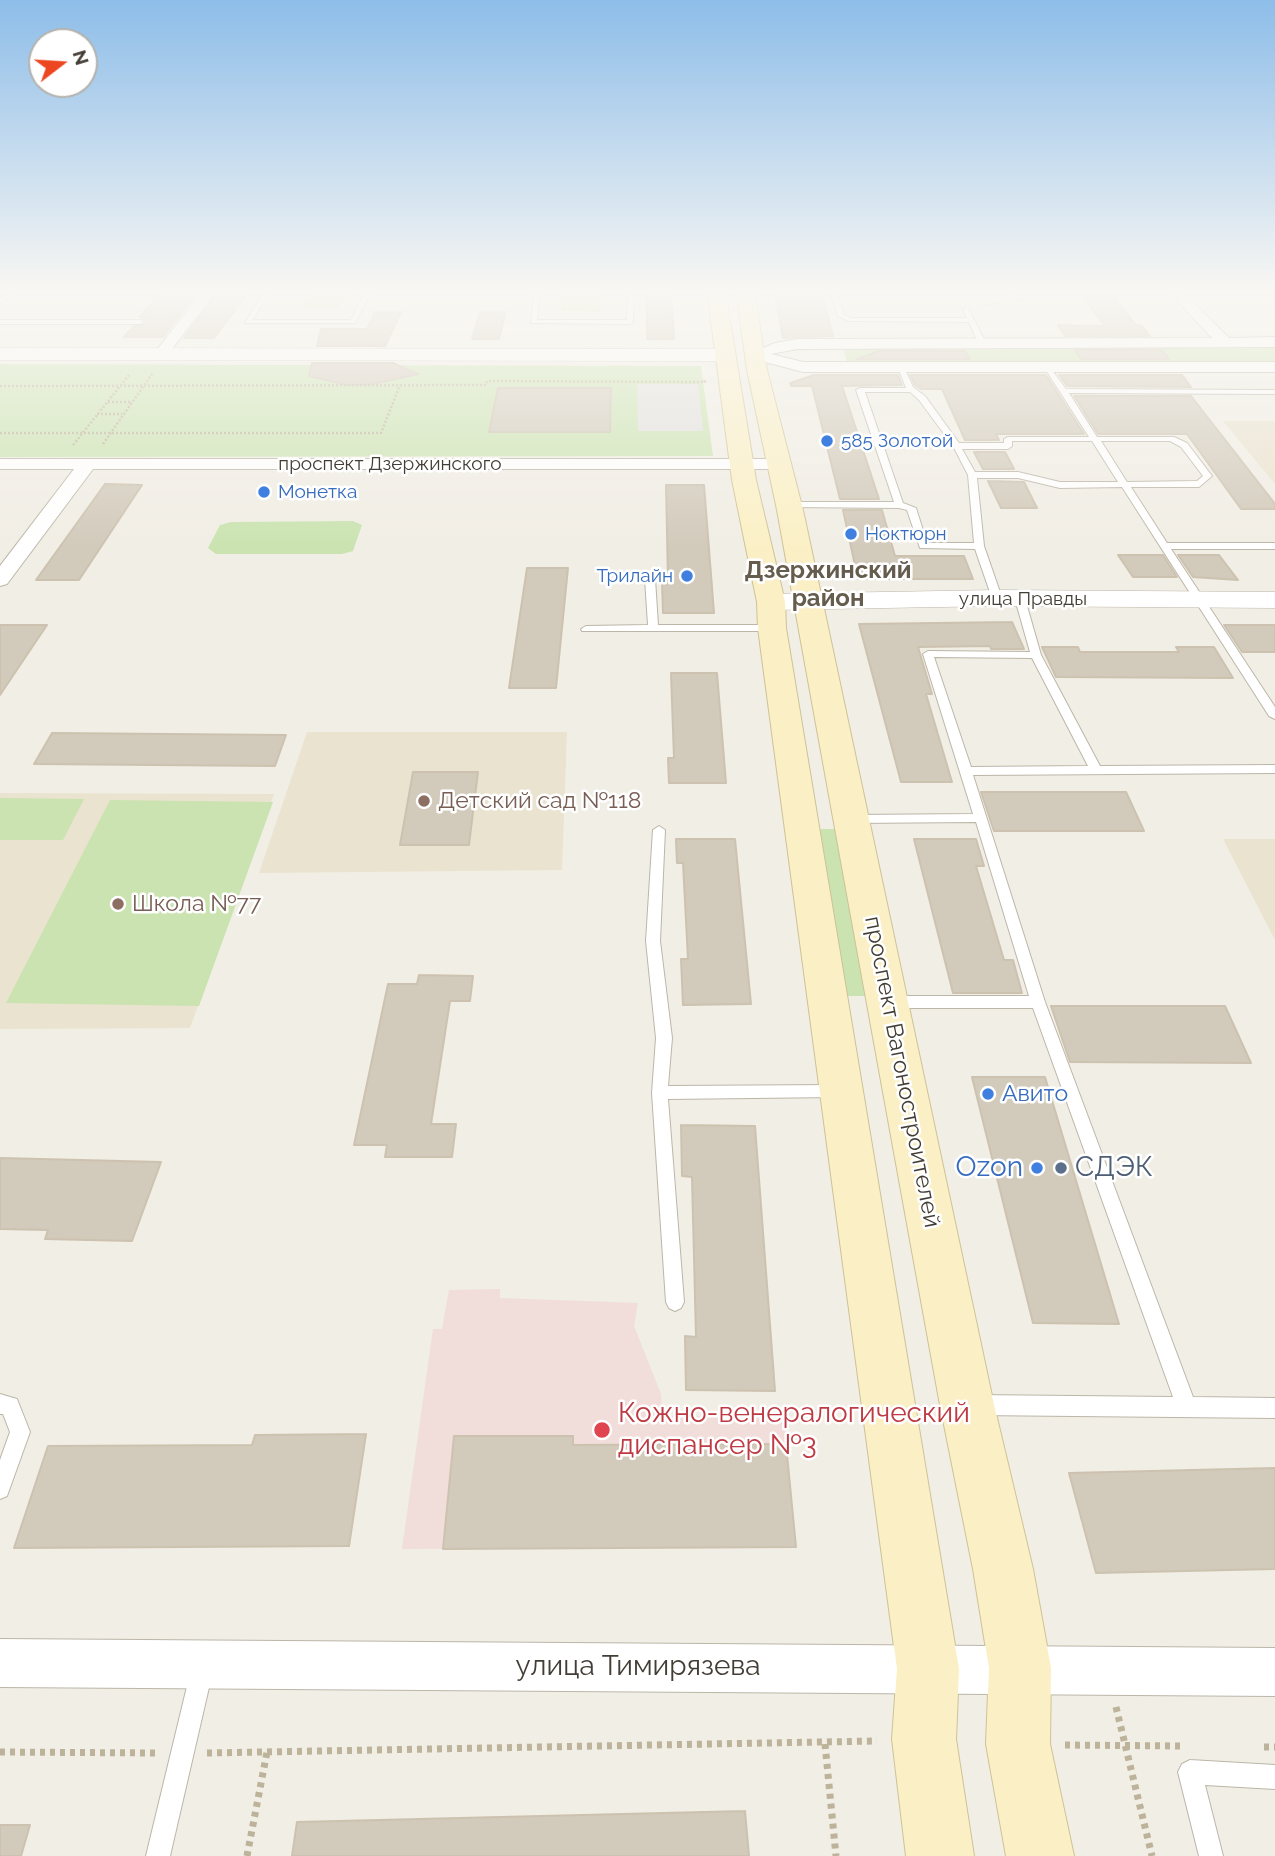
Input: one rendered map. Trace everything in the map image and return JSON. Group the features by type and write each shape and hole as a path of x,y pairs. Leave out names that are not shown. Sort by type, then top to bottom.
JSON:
{"main road":[{"name":"проспект Вагоностроителей","path":"731,377 761,464 789,505 784,610 852,819 967,1405 1003,1569 1020,1668 1018,1745 1040,1856"},
{"name":"проспект Вагоностроителей","path":"756,377 761,464 784,610 843,1091 928,1669 924,1739 940,1856"}],"street":[{"name":"проспект Дзержинского","path":"0,464 761,464"},
{"path":"0,580 88,464"},
{"name":"улица Правды","path":"784,610 1009,598 1275,600"},
{"name":"улица Тимирязева","path":"0,1663 1020,1668 1108,1673 1275,1672"}],"lane":[{"path":"905,377 912,390 922,398 957,446 972,475 979,546 1009,598 1096,771"},
{"path":"1054,377 1275,716"},
{"path":"899,505 860,390 912,390"},
{"path":"1063,391 1275,392"},
{"path":"957,446 1008,446 1008,439 1171,439 1184,445 1208,476 1199,484 1060,485 1018,475 972,475"},
{"path":"789,505 899,505 911,508 923,546 979,546"},
{"path":"1163,546 1275,546"},
{"path":"650,579 653,628"},
{"path":"586,629 653,628 784,610"},
{"path":"1036,655 928,654 1038,1002 1186,1406"},
{"path":"966,771 1275,769"},
{"path":"852,819 981,818"},
{"path":"659,830 653,941 664,1038 660,1093 675,1302"},
{"path":"889,1002 1038,1002"},
{"path":"660,1093 843,1091"},
{"path":"0,1404 10,1406 20,1432 0,1489"},
{"path":"967,1405 1275,1408"},
{"path":"158,1856 204,1664"},
{"path":"1211,1856 1190,1772 1275,1777"}],"path":[{"path":"60,464 82,432 128,377"},
{"path":"88,464 149,377"},
{"path":"0,386 400,385 486,384 487,381 705,382 704,377"},
{"path":"181,385 185,379"},
{"path":"209,385 214,379"},
{"path":"231,379 237,386"},
{"path":"0,433 382,433 400,385"},
{"path":"107,402 132,402"},
{"path":"97,414 123,414"},
{"path":"26,440 32,432"},
{"path":"1108,1673 1152,1856"},
{"path":"0,1752 267,1752 825,1744 924,1739"},
{"path":"825,1744 836,1856"},
{"path":"1018,1745 1194,1746"},
{"path":"1248,1747 1275,1747"},
{"path":"247,1856 267,1752"}],"shaded area":[{"path":"637,384 698,384 703,431 638,431"},
{"path":"1223,421 1275,421 1275,484"},
{"name":"Детский сад №118","path":"307,732 567,732 562,870 259,873"},
{"name":"Школа №77","path":"0,793 274,794 190,1028 0,1029"},
{"path":"1223,839 1275,839 1275,940"},
{"name":"Кожно-венералогический диспансер №3","path":"500,1289 500,1298 638,1303 634,1326 661,1394 662,1416 784,1417 796,1547 402,1549 433,1329 442,1329 449,1290"}],"green space":[{"path":"0,377 702,377 713,456 0,457"},
{"path":"353,521 362,525 353,551 342,554 216,554 208,548 220,525 231,522"},
{"path":"0,798 84,799 63,840 0,840"},
{"name":"Школа №77","path":"110,800 273,802 199,1006 6,1003"},
{"path":"820,829 842,829 872,996 847,996"}],"building":[{"path":"312,377 406,377 373,384 348,385"},
{"path":"809,377 899,377 902,385 842,386 879,499 840,499 812,386 791,386 790,383"},
{"path":"911,377 1047,377 1084,434 996,434 999,440 965,440 942,389 921,389"},
{"path":"1060,377 1183,377 1191,387 1067,386"},
{"path":"498,388 611,388 610,432 489,432"},
{"path":"1074,396 1191,396 1275,504 1275,509 1241,509 1187,434 1098,434"},
{"path":"974,452 1005,452 1014,469 983,469"},
{"path":"988,481 1024,482 1037,508 1001,508"},
{"path":"105,484 142,485 79,580 36,580"},
{"path":"666,485 704,485 714,613 663,613 662,581 668,580"},
{"path":"843,510 882,510 895,556 964,556 973,579 858,579"},
{"path":"1118,555 1163,555 1177,577 1133,577"},
{"path":"1178,555 1219,555 1238,580 1193,577"},
{"path":"527,568 568,568 556,688 509,688"},
{"path":"1012,622 1024,649 991,649 990,646 918,647 932,694 926,694 952,782 901,782 859,624"},
{"path":"0,625 47,625 0,695"},
{"path":"1224,625 1275,625 1275,652 1242,652"},
{"path":"1042,647 1078,647 1080,652 1179,652 1176,647 1214,647 1233,678 1056,677"},
{"path":"671,673 717,673 726,783 669,783 668,758 674,758"},
{"path":"52,733 286,735 275,766 34,764"},
{"path":"413,772 478,772 469,845 400,845"},
{"path":"981,792 1126,792 1144,831 994,831"},
{"path":"676,839 735,839 751,1004 683,1005 681,959 688,959 683,863 677,863"},
{"path":"914,839 976,839 984,866 976,866 1004,960 1013,960 1022,993 953,993"},
{"path":"419,975 473,976 470,1001 450,1001 431,1124 456,1124 452,1157 385,1157 387,1145 354,1145 388,984 417,984"},
{"path":"1051,1006 1225,1006 1251,1063 1070,1062"},
{"path":"972,1077 1045,1077 1119,1324 1033,1323"},
{"path":"681,1125 755,1126 775,1391 686,1390 685,1336 696,1337 692,1177 682,1176"},
{"path":"0,1158 161,1162 132,1241 45,1239 48,1230 0,1229"},
{"path":"366,1434 349,1546 14,1548 48,1446 252,1445 255,1435"},
{"path":"454,1436 573,1436 573,1445 786,1444 796,1547 443,1549"},
{"path":"1275,1468 1275,1569 1096,1573 1069,1473"},
{"path":"745,1811 749,1856 292,1856 297,1822"},
{"path":"0,1825 30,1825 21,1856 0,1856"}],"place":[{"name":"585 Золотой","path":"827,441"},
{"name":"Монетка","path":"264,492"},
{"name":"Ноктюрн","path":"851,534"},
{"name":"Трилайн","path":"687,576"},
{"name":"Детский сад №118","path":"424,801"},
{"name":"Школа №77","path":"118,904"},
{"name":"Авито","path":"988,1094"},
{"name":"Ozon","path":"1037,1168"},
{"name":"СДЭК","path":"1061,1168"},
{"name":"Кожно-венералогический диспансер №3","path":"602,1430"}],"district":[{"name":"Дзержинский район","path":"828,585"}]}
